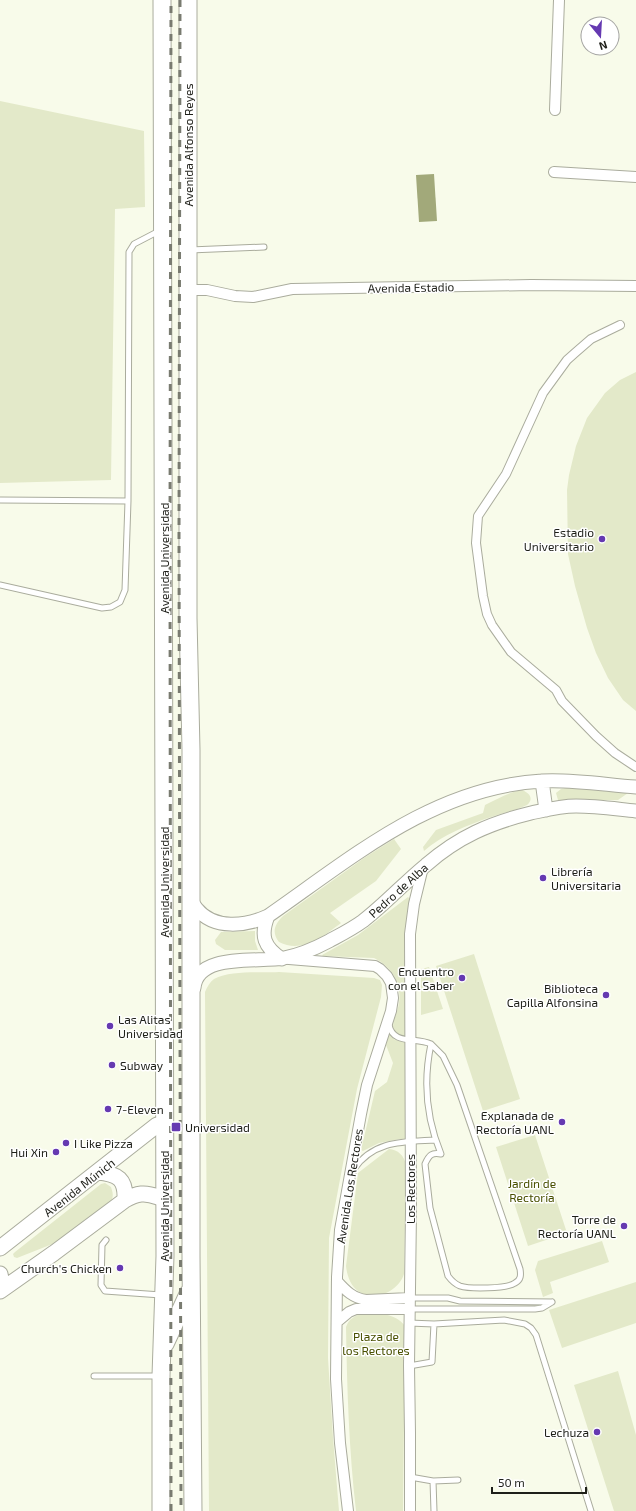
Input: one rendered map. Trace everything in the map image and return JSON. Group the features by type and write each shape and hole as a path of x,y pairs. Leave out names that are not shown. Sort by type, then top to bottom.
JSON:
{"highway":[{"name":"Avenida Alfonso Reyes","path":"162,0 164,252"},
{"name":"Avenida Alfonso Reyes","path":"188,0 188,290"},
{"name":"Avenida Universidad","path":"160,1511 161,1376 165,1256 164,252"},
{"name":"Avenida Universidad","path":"188,290 188,618 191,750 191,1288 193,1511"},
{"path":"164,390 188,487"},
{"path":"162,1350 191,1288"}],"main road":[{"name":"Avenida Múnich","path":"0,1248 157,1125"},
{"path":"98,1172 116,1175 120,1179 125,1191 125,1200"},
{"path":"1,1284 54,1253 125,1200 134,1195 140,1193 158,1197"}],"street":[{"path":"554,110 559,0"},
{"path":"554,172 636,177"},
{"name":"Avenida Estadio","path":"188,290 207,290 235,296 253,297 292,289 531,285 636,286"},
{"path":"620,325 591,339 576,352 567,360 543,393 506,474 478,516 476,543 487,614 492,625 511,652 556,690 562,701 596,736 615,753 636,767"},
{"path":"190,898 197,909 208,918 218,922 241,924 255,922 268,916 388,832 438,806 464,796 523,782 542,781 636,788"},
{"path":"542,781 546,810"},
{"name":"Pedro de Alba","path":"192,1011 194,982 199,974 206,969 231,962 282,959 312,950 352,928 380,907 423,867 455,842 485,827 509,818 546,810 575,806 636,810"},
{"name":"Los Rectores","path":"410,1511 410,934 414,904 423,867"},
{"path":"268,916 264,930 266,942 273,953 282,959"},
{"name":"Avenida Los Rectores","path":"282,959 368,965 380,969 387,976 393,992 391,1011 368,1085 340,1230 337,1282 337,1386 340,1443 348,1511"},
{"path":"337,1282 347,1292 360,1299 410,1298"},
{"path":"337,1322 349,1312 356,1309 410,1308"}],"lane":[{"path":"0,585 102,608 116,605 123,598 125,590 128,501 129,252 134,244 163,228"},
{"path":"187,251 264,247"},
{"path":"0,500 128,501"},
{"path":"388,1018 393,1035 398,1038 424,1041 431,1044 443,1056 457,1085 520,1270 521,1276 517,1282 512,1285 484,1288 460,1286 453,1282 448,1276 430,1208 425,1164 432,1154 441,1154 427,1108 426,1079 431,1044"},
{"path":"350,1175 357,1164 375,1150 391,1143 436,1140"},
{"path":"106,1240 102,1246 101,1285 105,1291 163,1295"},
{"path":"410,1298 448,1298 460,1301 552,1302 542,1308 535,1309 410,1308"},
{"path":"409,1323 434,1324 504,1320 525,1324 531,1328 536,1335 591,1511"},
{"path":"409,1366 432,1362 434,1324"},
{"path":"94,1376 161,1376"},
{"path":"410,1477 433,1482 458,1480"},
{"path":"433,1482 434,1511"}],"green space":[{"path":"0,101 144,131 145,207 115,209 111,480 0,483"},
{"name":"Estadio Universitario","path":"636,372 636,711 623,700 608,678 596,653 587,628 568,554 567,490 576,446 587,418 605,393 620,380"},
{"path":"566,788 628,793 618,800 558,800 556,793 561,789"},
{"path":"522,790 531,798 527,805 464,827 447,835 424,851 423,847 436,830 483,813 485,805 508,794"},
{"path":"394,839 401,849 376,881 330,913 341,923 320,938 304,945 296,946 279,942 275,935 275,928 283,916 364,858"},
{"path":"408,897 410,899 404,948 406,1037 397,1035 393,1029 399,1003 399,989 394,976 386,966 374,958 322,955 358,935"},
{"path":"255,931 255,941 258,950 225,950 216,944 215,940 221,932"},
{"path":"474,954 520,1099 483,1111 436,966"},
{"path":"429,967 443,1009 421,1015 421,969"},
{"path":"246,972 279,972 374,978 380,980 382,985 381,997 357,1089 329,1238 328,1358 339,1511 209,1511 205,992 214,979 221,976"},
{"path":"389,1034 395,1040 406,1042 406,1139 379,1143 363,1151 361,1150 375,1091 387,1082 393,1063 386,1045"},
{"name":"Jardín de Rectoría","path":"535,1135 567,1233 528,1246 496,1147"},
{"path":"389,1149 400,1154 404,1158 406,1165 404,1274 397,1286 391,1290 371,1296 358,1291 353,1286 348,1276 346,1266 358,1173"},
{"path":"105,1183 111,1187 112,1191 113,1197 110,1203 55,1243 17,1258 14,1257 13,1254 15,1252 101,1184"},
{"path":"602,1241 609,1262 550,1282 553,1293 543,1297 535,1270 538,1261"},
{"path":"636,1282 636,1323 562,1348 549,1310"},
{"name":"Plaza de los Rectores","path":"363,1313 391,1316 397,1318 405,1326 403,1511 356,1511 349,1419 346,1327 352,1318"},
{"path":"618,1371 636,1435 636,1511 614,1511 574,1385"}],"shaded area":[{"path":"434,174 437,221 419,222 416,175"}],"railway":[{"path":"171,0 171,1511"},
{"path":"180,0 179,537 181,1511"}],"place":[{"name":"Estadio Universitario","path":"602,539"},
{"name":"Librería Universitaria","path":"543,878"},
{"name":"Encuentro con el Saber","path":"462,978"},
{"name":"Biblioteca Capilla Alfonsina","path":"606,995"},
{"name":"Las Alitas Universidad","path":"110,1026"},
{"name":"Subway","path":"112,1065"},
{"name":"7-Eleven","path":"108,1109"},
{"name":"Explanada de Rectoría UANL","path":"562,1122"},
{"name":"Universidad","path":"176,1127"},
{"name":"I Like Pizza","path":"66,1143"},
{"name":"Hui Xin","path":"56,1152"},
{"name":"Torre de Rectoría UANL","path":"624,1226"},
{"name":"Church's Chicken","path":"120,1268"},
{"name":"Lechuza","path":"597,1432"}]}
